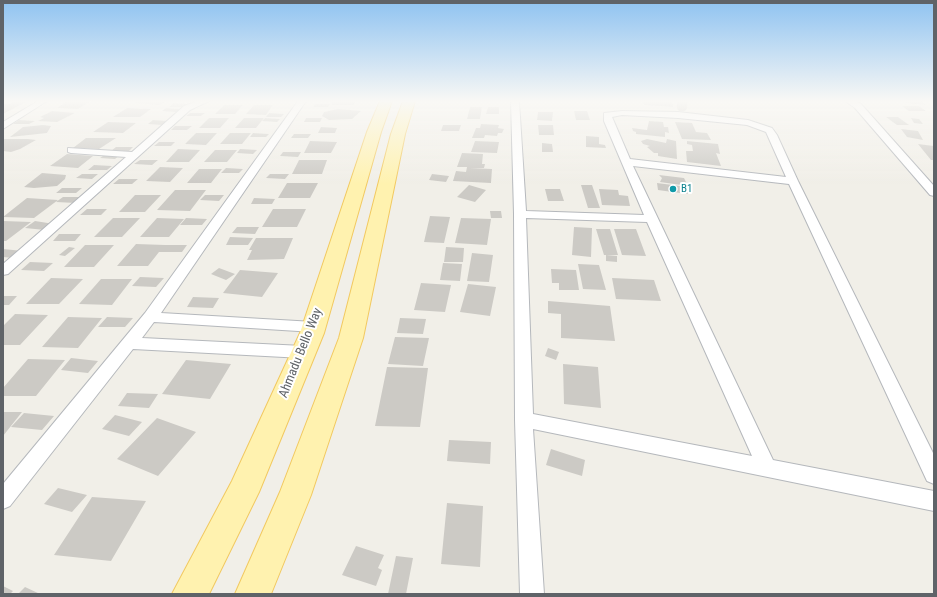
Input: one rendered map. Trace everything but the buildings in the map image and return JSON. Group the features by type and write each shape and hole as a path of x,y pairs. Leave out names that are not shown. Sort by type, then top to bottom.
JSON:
{"main road":[{"name":"Ahmadu Bello Way","path":"190,594 243,492 314,327 375,129"},
{"path":"253,594 295,495 351,338 400,129"}],"street":[{"path":"3,271 163,129"},
{"path":"3,499 150,317 282,129"},
{"path":"516,129 520,214 524,420 532,594"},
{"path":"611,129 651,219 768,468"},
{"path":"766,129 769,130 773,135 793,181 934,475"},
{"path":"878,129 934,193"},
{"path":"71,150 134,154"},
{"path":"626,162 793,181"},
{"path":"520,214 651,219"},
{"path":"150,317 314,327"},
{"path":"129,343 303,352"},
{"path":"524,420 934,501"}],"place":[{"name":"B1","path":"673,189"}]}
